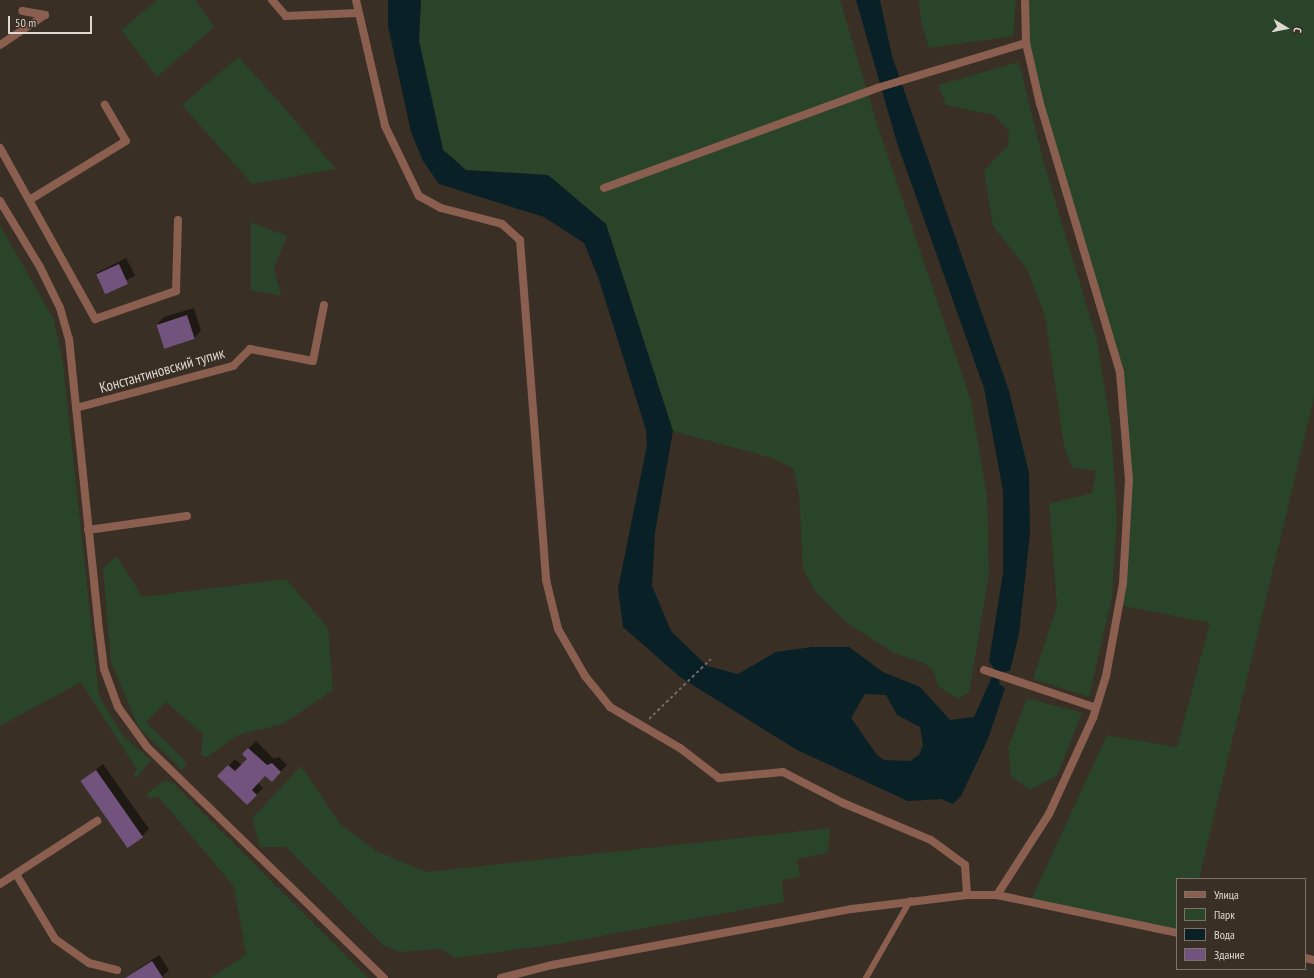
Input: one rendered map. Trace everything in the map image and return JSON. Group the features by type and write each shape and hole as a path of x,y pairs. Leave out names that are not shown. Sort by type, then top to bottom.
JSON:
{"street":[{"path":"272,0 286,16 358,13"},
{"path":"356,0 385,126 419,196 441,208 502,224 520,240 538,495 546,580 558,629 585,676 610,707 680,748 719,778 783,772 843,803 931,840 965,865 967,894"},
{"path":"997,895 1049,814 1096,708 1106,676 1123,583 1129,480 1127,427 1120,372 1040,104 1026,43 1025,0"},
{"path":"0,45 45,15 22,11"},
{"path":"604,188 877,88 1026,43"},
{"path":"31,199 126,141 105,105"},
{"path":"0,148 31,199 96,319 176,291 178,220"},
{"path":"0,201 60,308 69,339 88,530 104,669 118,707 130,726 384,978"},
{"name":"Константиновский тупик","path":"76,408 234,366 250,350 313,361 324,305"},
{"path":"88,530 187,516"},
{"path":"984,670 1096,708"},
{"path":"0,884 97,821"},
{"path":"16,874 55,939 89,963 117,970"},
{"path":"501,978 552,965 910,901 967,894 997,895 1176,933"}],"lane":[{"path":"866,978 910,901"}],"path":[{"path":"642,725 711,659"}],"green space":[{"path":"157,0 195,0 214,27 157,77 121,30"},
{"path":"421,0 840,0 878,127 971,401 987,496 989,573 969,693 958,698 949,694 938,686 934,672 924,663 894,653 851,626 816,593 803,569 799,494 793,468 772,458 673,431 606,224 548,175 466,170 443,149 419,41"},
{"path":"919,0 1016,0 1013,36 929,48 921,22"},
{"path":"1025,0 1314,0 1314,398 1199,878 1176,878 1176,933 1026,901 1032,898 1107,735 1177,747 1210,623 1119,605 1129,480 1120,372 1027,48"},
{"path":"238,57 276,98 336,169 252,184 182,105"},
{"path":"1019,62 1043,160 1097,340 1111,428 1117,518 1112,597 1089,697 1033,679 1057,606 1049,504 1092,493 1096,471 1072,468 1064,446 1045,316 1027,269 993,226 984,171 1008,145 1009,131 994,115 946,105 938,85"},
{"path":"251,222 287,236 274,268 281,296 251,290"},
{"path":"0,225 54,320 63,364 99,696 123,736 151,760 136,778 133,775 137,770 81,682 0,726"},
{"path":"117,556 142,597 286,579 328,628 333,690 283,724 238,735 207,757 201,755 203,734 166,702 146,722 187,763 182,770 139,728 111,662 103,568"},
{"path":"1027,698 1082,713 1057,776 1030,790 1011,776 1008,748"},
{"path":"301,766 340,824 378,852 427,872 830,828 828,853 797,859 800,877 782,880 784,902 558,944 456,958 441,949 399,952 383,945 286,847 260,847 252,818"},
{"path":"164,781 173,783 368,978 210,978 246,955 234,887 158,796 151,799 146,794"}],"water":[{"path":"388,0 421,0 419,41 443,150 466,170 548,175 606,224 673,431 655,532 652,586 671,631 707,666 738,674 776,652 812,647 849,647 883,672 920,687 950,720 974,717 995,670 989,661 1003,573 1003,491 984,388 897,143 856,0 880,0 892,56 1009,391 1029,473 1030,533 1019,634 1010,671 1001,672 999,684 1005,688 988,739 961,796 953,804 941,799 908,801 797,750 680,677 623,627 618,589 647,445 646,430 598,277 584,243 544,217 439,184 423,161 411,132 388,26","holes":["865,694 886,695 897,715 920,727 923,745 919,755 910,761 884,760 877,755 851,718"]}],"building":[{"path":"119,264 128,284 105,294 96,274"},
{"path":"187,315 195,339 164,349 157,325"},
{"path":"248,748 267,765 272,763 281,772 272,782 265,776 252,790 257,795 247,805 217,776 228,765 235,771 247,759 242,754"},
{"path":"96,770 143,837 127,848 80,781"},
{"path":"152,961 163,978 125,978"}]}
